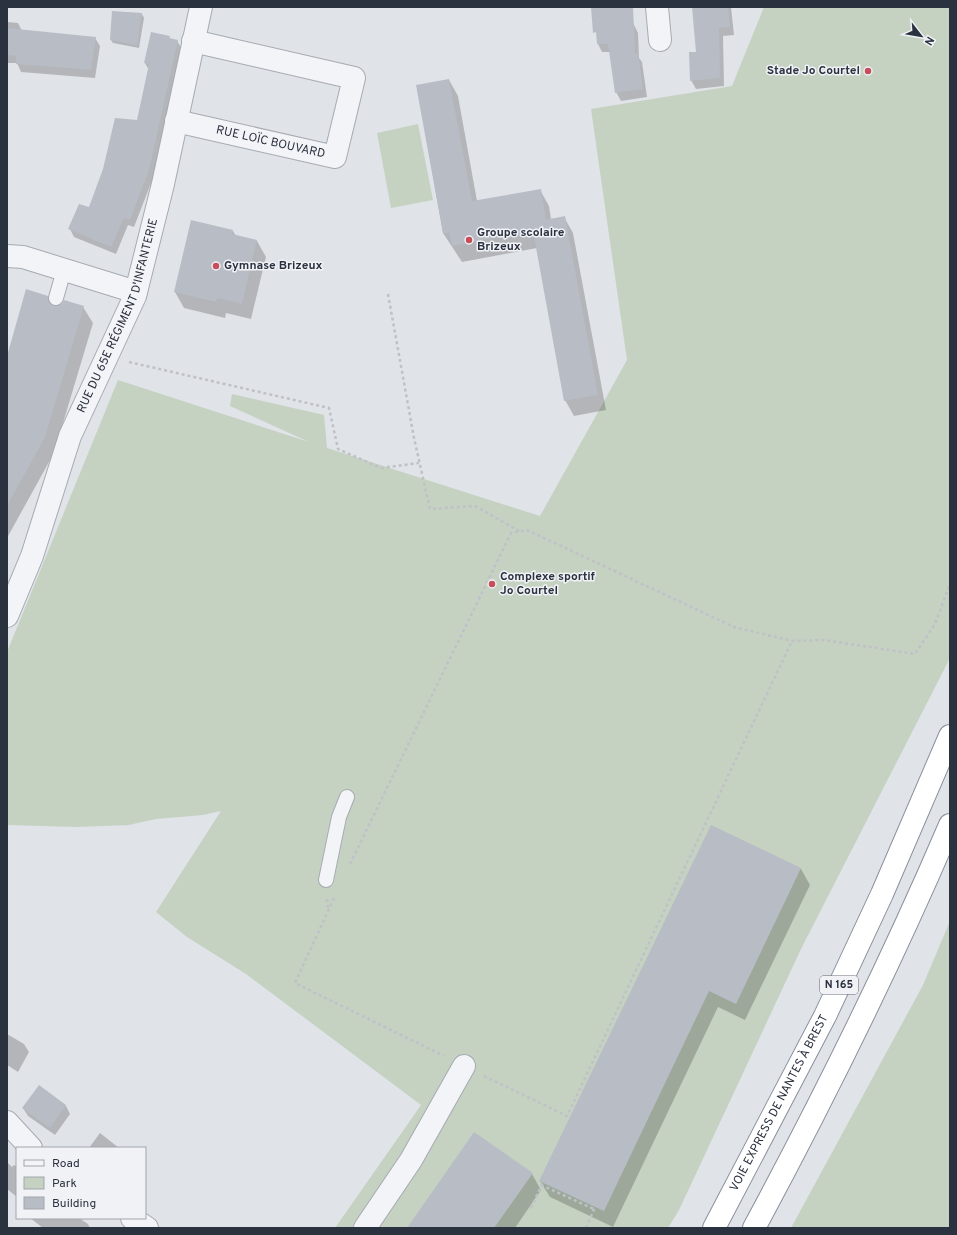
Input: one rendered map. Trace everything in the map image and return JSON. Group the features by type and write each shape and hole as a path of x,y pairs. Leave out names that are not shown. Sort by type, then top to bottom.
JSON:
{"highway":[{"name":"VOIE EXPRESS DE NANTES À BREST","path":"714,1228 825,1016 882,894 950,736"},
{"name":"N 165","path":"754,1228 862,1020 898,944 950,826"}],"street":[{"name":"RUE DU 65E RÉGIMENT D'INFANTERIE","path":"7,616 32,556 70,436 131,306 136,292 201,7"},
{"path":"658,7 660,40"},
{"name":"RUE LOÏC BOUVARD","path":"176,121 335,157 354,78 193,41"},
{"path":"7,256 23,257 136,292"},
{"path":"365,1228 410,1160 464,1066"},
{"path":"7,1122 30,1147"},
{"path":"134,1219 147,1228"}],"lane":[{"path":"56,298 64,270"},
{"path":"326,880 339,817 347,797"}],"path":[{"path":"388,294 419,463 430,509 475,506 519,531"},
{"path":"122,361 329,408 338,449 381,468 419,463"},
{"path":"349,868 511,533 527,530 734,627 792,640 824,640 915,654 936,624 950,584"},
{"path":"335,896 295,983 567,1116 792,640"},
{"path":"531,1208 542,1184 595,1208 586,1228"}],"green space":[{"name":"Complexe sportif Jo Courtel","path":"764,7 950,7 950,658 801,949 679,1210 668,1228 335,1228 421,1105 246,974 187,937 156,912 221,811 203,815 156,819 129,825 77,827 7,825 7,652 118,380 309,442 230,406 232,394 324,415 327,448 540,516 627,360 591,109 732,86"},
{"path":"418,124 433,200 391,208 377,133"},
{"path":"950,921 950,1228 791,1228 923,985"}],"building":[{"path":"591,7 633,7 635,53 638,53 643,89 615,93 608,44 597,44 596,32 593,33"},
{"path":"692,7 728,7 730,27 719,28 720,78 690,81 689,52 696,52"},
{"path":"112,11 142,13 137,45 110,40"},
{"path":"7,28 96,37 91,70 16,64 16,56 7,55"},
{"path":"151,32 170,36 169,38 178,40 149,170 130,220 124,218 111,247 68,229 79,204 89,207 103,169 115,118 137,120 149,64 144,63"},
{"name":"Groupe scolaire Brizeux","path":"449,79 472,201 541,189 546,220 565,216 598,395 564,401 533,231 452,246 449,233 443,233 416,85"},
{"name":"Gymnase Brizeux","path":"191,220 233,230 232,234 257,240 242,304 217,298 216,302 174,292"},
{"path":"26,289 48,296 50,304 54,306 62,304 64,300 84,306 45,437 7,506 7,356"},
{"path":"711,825 801,868 736,1004 709,991 604,1211 539,1181"},
{"path":"39,1085 66,1105 50,1128 22,1108"},
{"path":"474,1132 533,1173 494,1228 407,1228"}],"place":[{"name":"Stade Jo Courtel","path":"868,71"},
{"name":"Groupe scolaire Brizeux","path":"469,240"},
{"name":"Gymnase Brizeux","path":"216,266"},
{"name":"Complexe sportif Jo Courtel","path":"492,584"}]}
